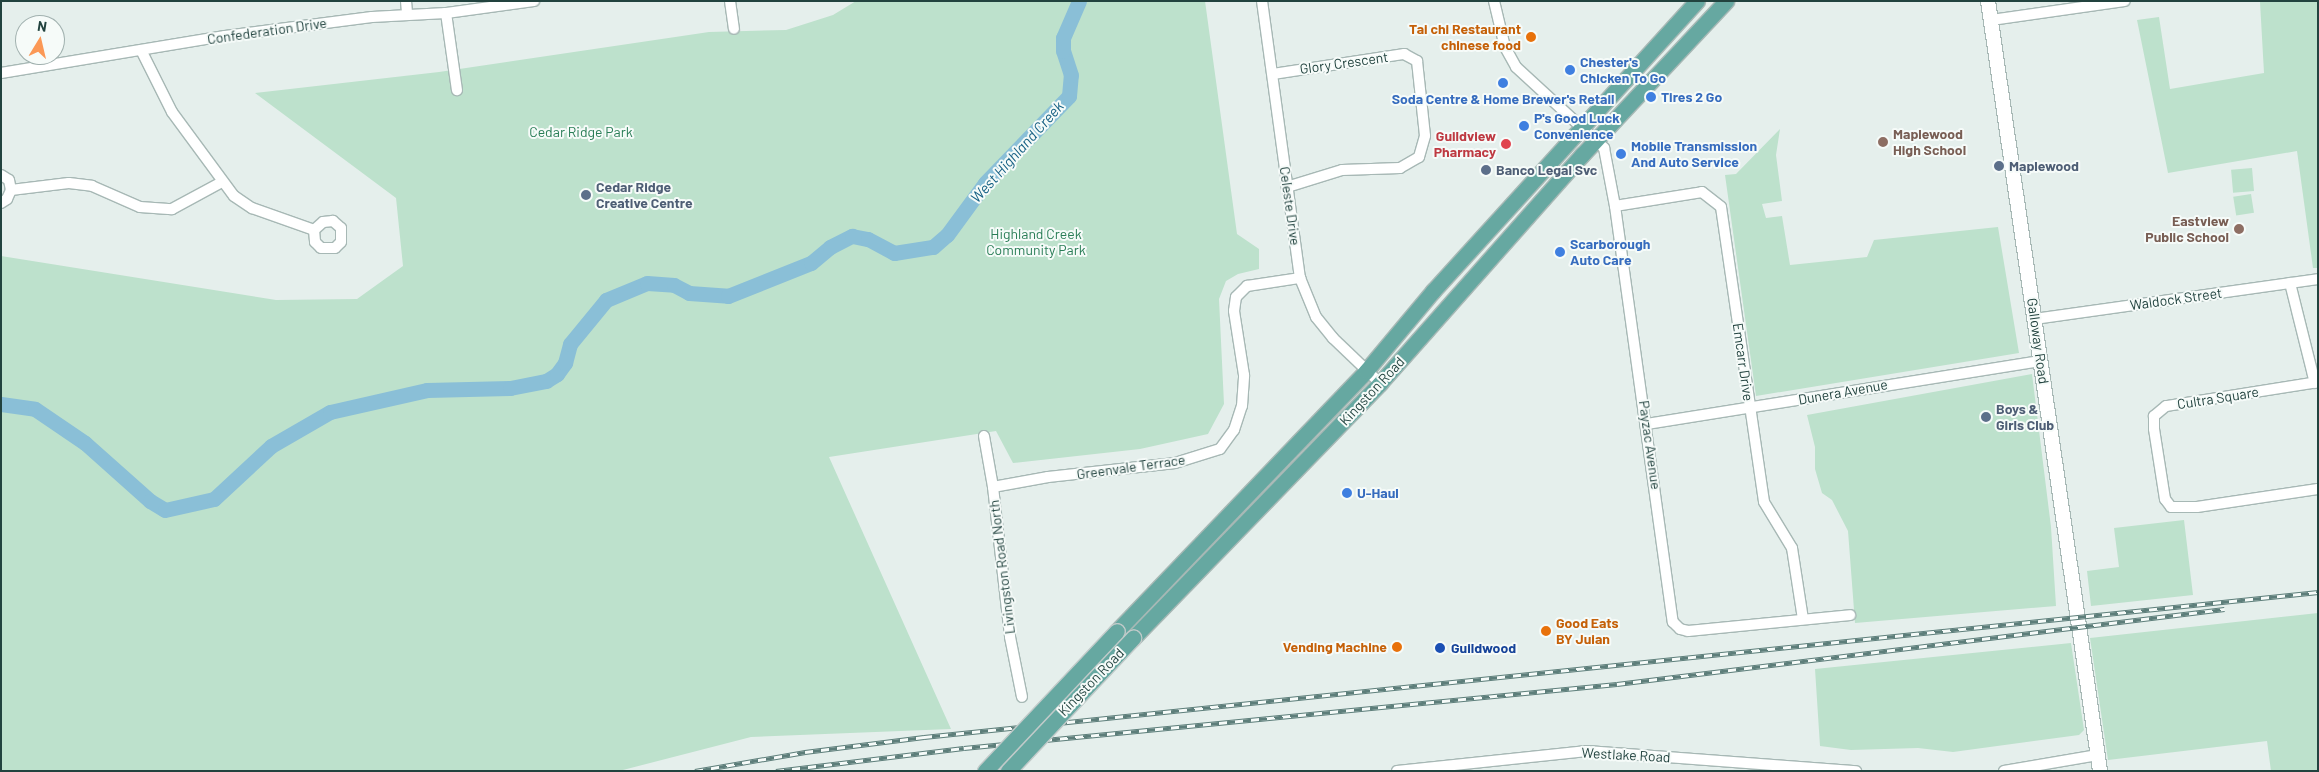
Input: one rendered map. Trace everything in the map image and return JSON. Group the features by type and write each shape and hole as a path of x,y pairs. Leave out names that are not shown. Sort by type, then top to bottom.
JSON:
{"main road":[{"name":"Kingston Road","path":"985,771 1366,371 1581,127 1697,1"},
{"name":"Kingston Road","path":"1008,771 1133,638 1380,383 1597,139 1726,1"}],"street":[{"path":"406,1 407,13"},
{"name":"Confederation Drive","path":"1,73 141,50 407,13 446,13 534,1"},
{"path":"730,1 734,29"},
{"name":"Celeste Drive","path":"1262,1 1300,278 1316,317 1366,371 1380,383"},
{"path":"1494,1 1505,47 1516,67 1581,127 1597,139"},
{"name":"Galloway Road","path":"1988,1 2100,771"},
{"path":"1991,20 2125,1"},
{"path":"446,13 457,90"},
{"path":"141,50 172,112 234,196 252,208 314,230"},
{"name":"Glory Crescent","path":"1273,74 1404,54 1418,61 1425,136 1419,157 1400,168 1342,170 1287,187"},
{"name":"Payzac Avenue","path":"1597,139 1604,148 1615,206 1676,626 1688,631 1803,619"},
{"path":"1,174 9,180 11,190 7,199 1,203"},
{"path":"11,190 69,183 92,186 140,207 172,209 222,182"},
{"name":"Emcarr Drive","path":"1615,206 1702,192 1721,207 1764,502 1792,548 1803,619"},
{"name":"Greenvale Terrace","path":"993,487 1048,477 1175,463 1220,449 1234,430 1242,406 1244,374 1234,311 1236,297 1247,286 1300,278"},
{"name":"Waldock Street","path":"2034,319 2318,279"},
{"path":"2290,283 2316,382"},
{"name":"Dunera Avenue","path":"1647,424 1911,380 2040,361"},
{"name":"Cultra Square","path":"2316,382 2166,406 2154,416 2154,429 2165,499 2171,507 2197,507 2318,489"},
{"name":"Livingston Road North","path":"984,436 993,487 1010,636 1022,697"},
{"path":"1803,619 1850,615"},
{"name":"Westlake Road","path":"1397,771 1587,751 1856,771"},
{"path":"2004,771 2098,755"}],"green space":[{"path":"856,1 1205,1 1237,234 1259,249 1259,269 1238,274 1226,281 1219,299 1224,404 1208,434 1140,449 1013,463 996,431 829,457 951,729 751,737 619,771 1,771 1,256 276,300 357,299 403,266 396,198 255,93 439,72 709,32 786,30 833,15"},
{"path":"2318,1 2318,268 2313,268 2297,151 2168,173 2137,20 2159,17 2170,89 2264,73 2260,2"},
{"path":"1780,129 1776,155 1782,201 1762,204 1766,218 1782,216 1790,265 1867,257 1874,240 1998,227 2019,353 1756,396 1725,175 1736,174"},
{"path":"2252,168 2254,191 2233,193 2231,170"},
{"path":"2251,194 2254,213 2236,216 2233,197"},
{"path":"2032,374 2051,527 2056,606 1855,623 1848,531 1832,500 1822,493 1815,469 1815,447 1807,415"},
{"path":"2184,520 2193,595 2091,606 2087,571 2119,567 2114,528"},
{"path":"2318,613 2318,771 2271,771 2267,741 2108,760 2090,638"},
{"path":"2071,643 2084,730 2079,735 1953,752 1918,748 1851,750 1820,746 1815,669"}],"waterway":[{"name":"West Highland Creek","path":"1,404 35,409 85,443 150,501 165,510 214,499 271,446 330,412 427,390 510,388 546,381 557,374 565,363 570,344 606,300 647,283 674,285 689,293 728,296 811,263 830,247 852,236 868,239 894,253 933,247 947,235 985,183 1069,96 1071,75 1063,51 1063,38 1079,1"}],"railway":[{"path":"695,771 805,752 924,737 2318,592"},
{"path":"776,771 964,748 1617,684 2224,609"}],"place":[{"name":"Tai chi Restaurant chinese food","path":"1531,37"},
{"name":"Chester's Chicken To Go","path":"1570,70"},
{"name":"Soda Centre & Home Brewer's Retail","path":"1503,83"},
{"name":"Tires 2 Go","path":"1651,97"},
{"name":"P's Good Luck Convenience","path":"1524,126"},
{"name":"Maplewood High School","path":"1883,142"},
{"name":"Guildview Pharmacy","path":"1506,144"},
{"name":"Mobile Transmission And Auto Service","path":"1621,154"},
{"name":"Maplewood","path":"1999,166"},
{"name":"Banco Legal Svc","path":"1486,170"},
{"name":"Cedar Ridge Creative Centre","path":"586,195"},
{"name":"Eastview Public School","path":"2239,229"},
{"name":"Scarborough Auto Care","path":"1560,252"},
{"name":"Boys & Girls Club","path":"1986,417"},
{"name":"U-Haul","path":"1347,493"},
{"name":"Good Eats BY Juian","path":"1546,631"},
{"name":"Vending Machine","path":"1397,647"},
{"name":"Guildwood","path":"1440,648"}],"park label":[{"name":"Cedar Ridge Park","path":"581,132"},
{"name":"Highland Creek Community Park","path":"1036,242"}]}
